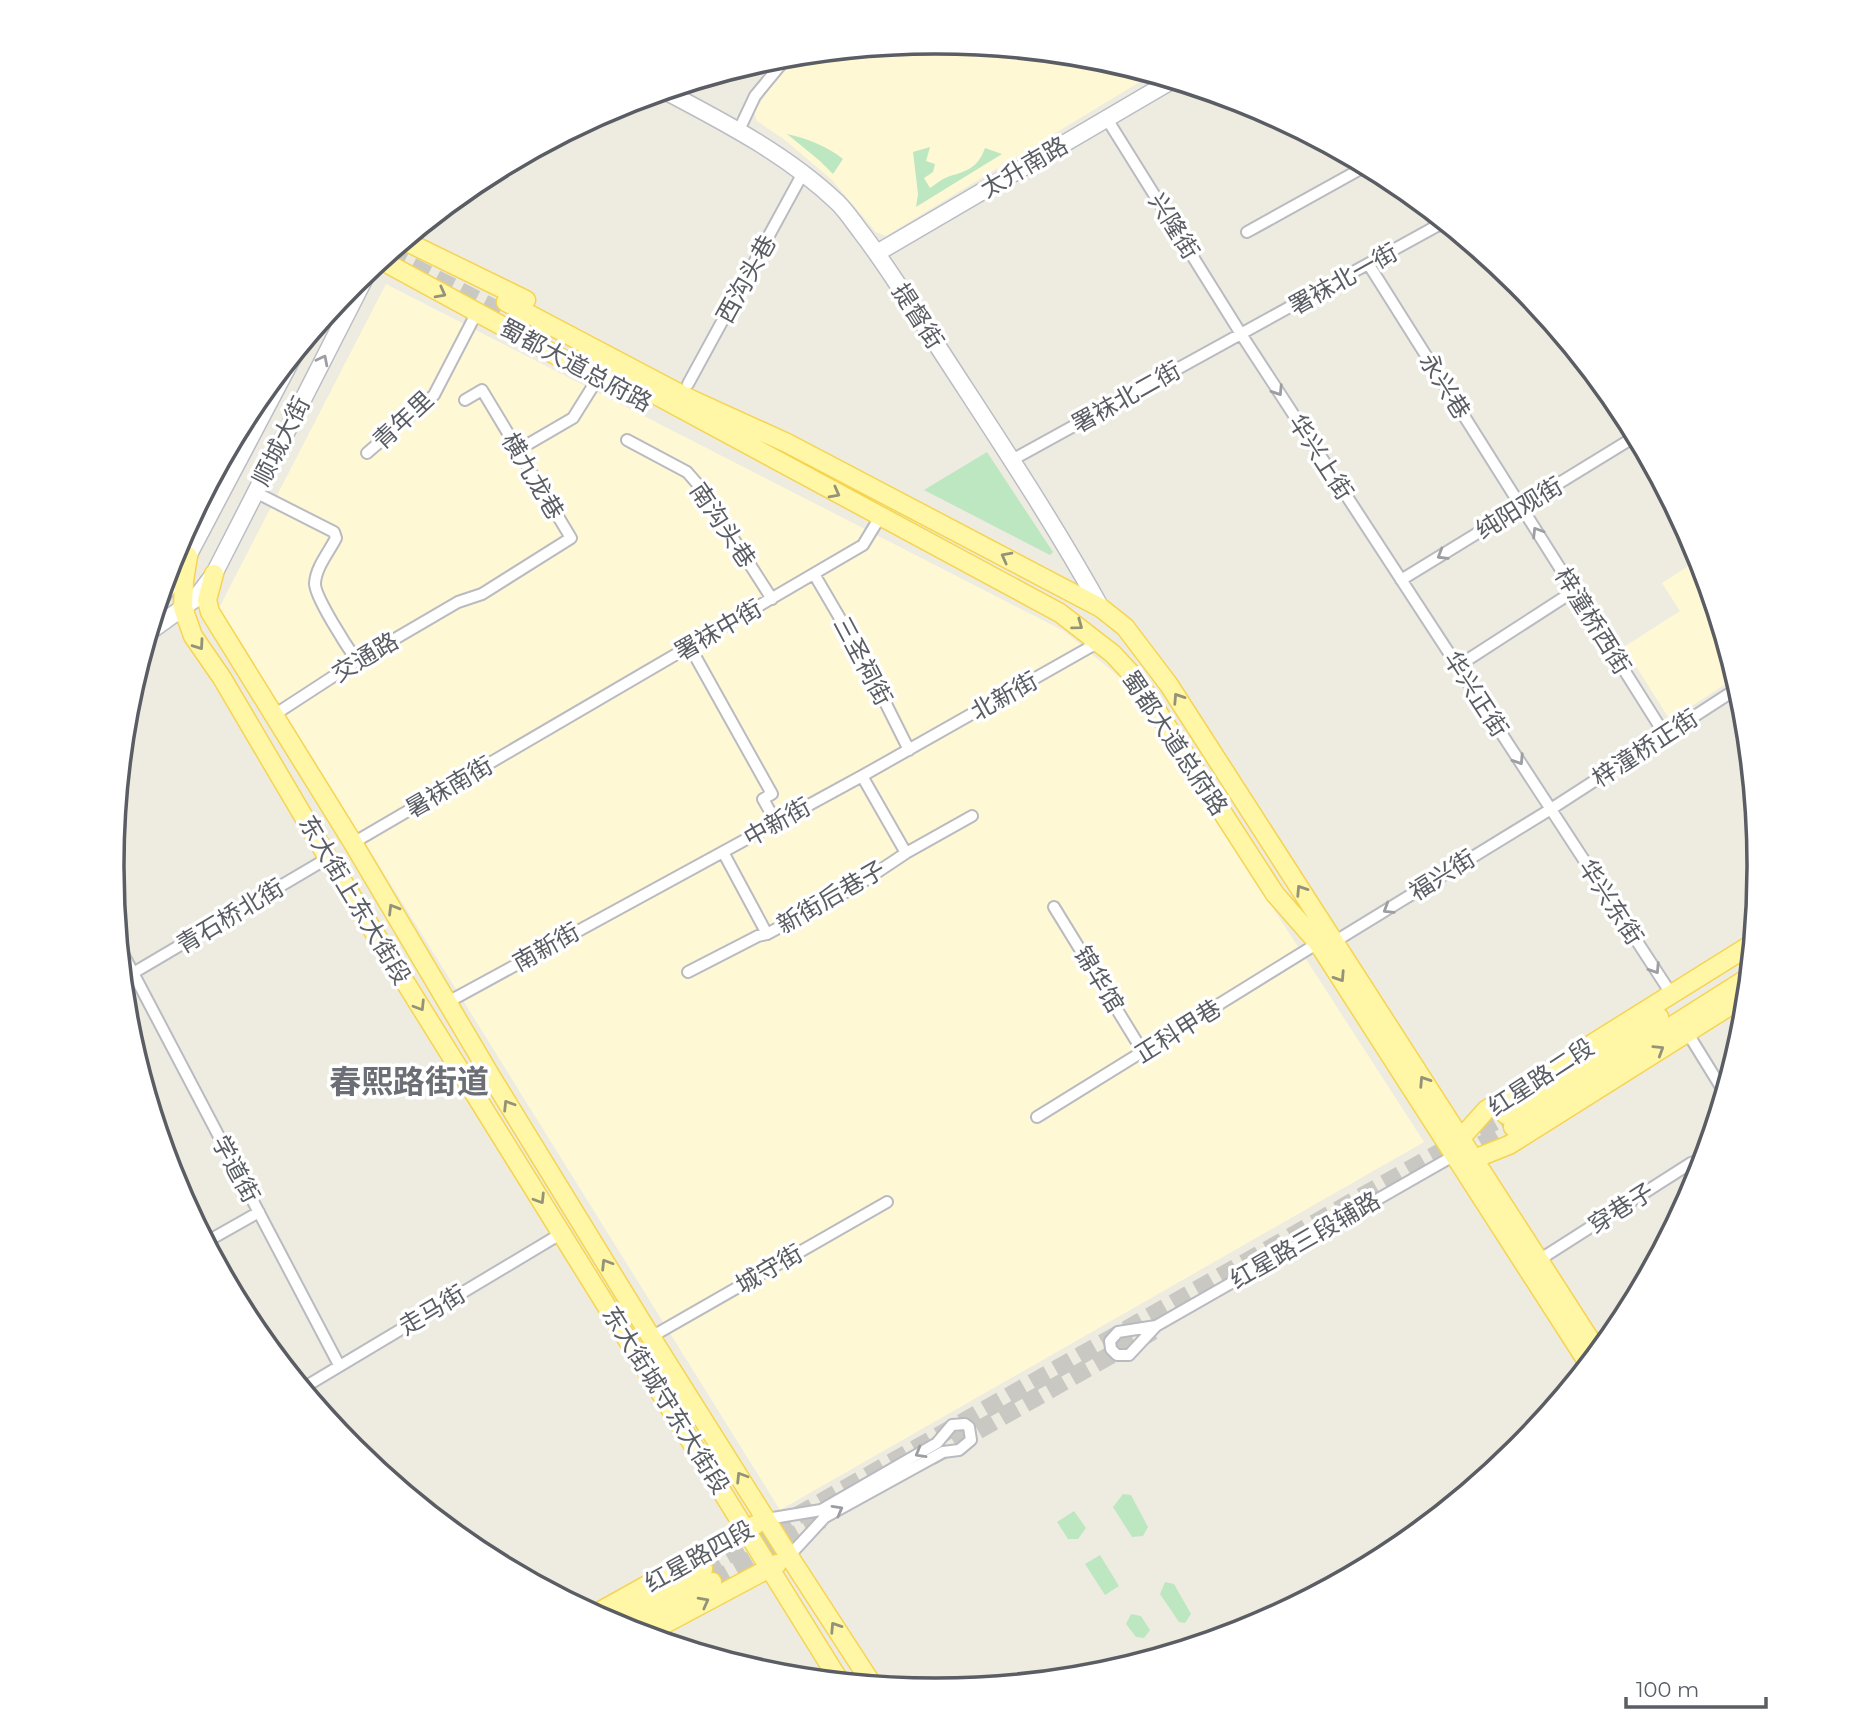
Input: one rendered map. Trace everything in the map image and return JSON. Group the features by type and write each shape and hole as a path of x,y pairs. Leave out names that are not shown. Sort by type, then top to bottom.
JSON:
{"main road":[{"name":"太升南路","path":"877,253 1161,86"},
{"name":"提督街","path":"675,97 803,173 840,205 877,253 1012,460 1101,608"},
{"name":"蜀都大道总府路","path":"412,246 597,378 677,418 775,461"},
{"name":"蜀都大道总府路","path":"391,264 688,384 787,443 1101,608 1125,627 1149,656 1326,942 1458,1147"},
{"name":"顺城大街","path":"161,623 202,591 214,574 353,302"},
{"name":"蜀都大道总府路","path":"497,308 787,443"},
{"name":"蜀都大道总府路","path":"497,308 775,461 1060,613 1099,642 1137,680 1275,894 1326,942"},
{"name":"顺城大街","path":"182,565 209,504"},
{"name":"东大街上东大街段","path":"188,556 183,608 193,636 222,678 328,858 562,1233"},
{"name":"东大街上东大街段","path":"214,574 207,600 210,612 353,843 583,1226"},
{"path":"222,678 226,666 233,662 243,666"},
{"name":"红星路二段","path":"1458,1147 1486,1110 1742,950"},
{"path":"1738,982 1509,1121 1741,964"},
{"name":"红星路二段","path":"1474,1159 1509,1145 1735,1002"},
{"path":"1458,1147 1474,1159 1592,1343"},
{"path":"1458,1147 1583,1355"},
{"name":"东大街城守东大街段","path":"583,1226 866,1674"},
{"name":"东大街城守东大街段","path":"562,1233 833,1671"},
{"name":"红星路四段","path":"606,1608 767,1519"},
{"name":"红星路四段","path":"656,1628 789,1556"},
{"path":"621,1614 708,1575 639,1621"}],"street":[{"path":"738,132 755,96 776,70"},
{"name":"兴隆街","path":"1107,119 1241,334"},
{"path":"1247,232 1355,172"},
{"name":"西沟头巷","path":"688,384 803,173"},
{"name":"署袜北一街","path":"1241,334 1436,227"},
{"name":"永兴巷","path":"1369,265 1521,507"},
{"name":"青年里","path":"367,453 434,395 497,308"},
{"name":"署袜北二街","path":"1012,460 1241,334"},
{"name":"华兴上街","path":"1241,334 1401,580"},
{"path":"517,450 573,418 597,378"},
{"name":"横九龙巷","path":"458,603 482,594 571,538 482,390 465,400"},
{"name":"南沟头巷","path":"627,440 687,472 701,488 772,599"},
{"name":"纯阳观街","path":"1401,580 1627,442"},
{"path":"255,492 334,532 336,538 317,573 315,587 357,661"},
{"name":"梓潼桥西街","path":"1521,507 1665,735"},
{"name":"署袜中街","path":"545,732 863,545 880,517"},
{"name":"三圣祠街","path":"814,574 862,656 909,750"},
{"name":"华兴正街","path":"1401,580 1551,809"},
{"path":"1458,666 1574,591"},
{"name":"交通路","path":"274,715 357,661 458,603"},
{"name":"北新街","path":"909,750 1099,642"},
{"path":"690,647 772,794 763,799 776,822"},
{"name":"梓潼桥正街","path":"1551,809 1729,694"},
{"name":"暑袜南街","path":"353,843 545,732"},
{"name":"中新街","path":"645,894 909,750"},
{"path":"862,776 906,853"},
{"name":"福兴街","path":"1326,942 1551,809"},
{"name":"华兴东街","path":"1551,809 1672,995"},
{"name":"新街后巷子","path":"688,972 855,887 906,853 972,816"},
{"path":"723,852 767,934"},
{"name":"青石桥北街","path":"131,975 328,858"},
{"name":"南新街","path":"447,1002 645,894"},
{"name":"锦华馆","path":"1054,906 1143,1052"},
{"name":"正科甲巷","path":"1037,1117 1326,942"},
{"name":"学道街","path":"133,986 259,1212 339,1365"},
{"path":"1687,1032 1718,1082"},
{"name":"红星路三段辅路","path":"1156,1326 1458,1147"},
{"name":"穿巷子","path":"1539,1260 1690,1164"},
{"name":"城守街","path":"651,1336 887,1202"},
{"path":"214,1238 259,1212"},
{"name":"走马街","path":"310,1383 562,1233"},
{"path":"767,1519 821,1510 937,1443 952,1425 965,1424 969,1427 971,1440 964,1448 943,1452 825,1517 789,1556"}],"shaded area":[{"path":"936,54 1041,61 1141,81 886,236 876,232 832,180 785,140 757,121 754,112 776,79 787,68 830,61"},
{"path":"386,284 1064,631 1129,685 1424,1142 780,1510 219,608"},
{"path":"1689,565 1704,605 1726,684 1670,720 1624,647 1680,611 1662,583"}],"green space":[{"path":"787,134 816,143 843,159 833,174"},
{"path":"930,147 926,161 935,164 933,172 924,178 930,188 945,178 972,167 985,148 1002,154 916,207 918,194 913,152"},
{"path":"987,452 1053,552 1050,555 924,490"},
{"path":"1123,1494 1131,1495 1148,1527 1143,1536 1132,1537 1113,1507"},
{"path":"1074,1511 1086,1528 1078,1539 1068,1539 1057,1522"},
{"path":"1100,1555 1119,1586 1105,1595 1085,1564"},
{"path":"1165,1582 1174,1584 1191,1614 1185,1623 1179,1622 1160,1594"},
{"path":"1131,1614 1141,1616 1150,1630 1144,1638 1136,1637 1126,1624"}],"tunnel":[{"path":"397,259 501,312"},
{"path":"703,1569 1506,1115"},
{"path":"1458,1158 1513,1127"},
{"path":"931,1457 1153,1331"},
{"path":"712,1582 828,1516"}],"district":[{"name":"春熙路街道","path":"409,1081"}]}
